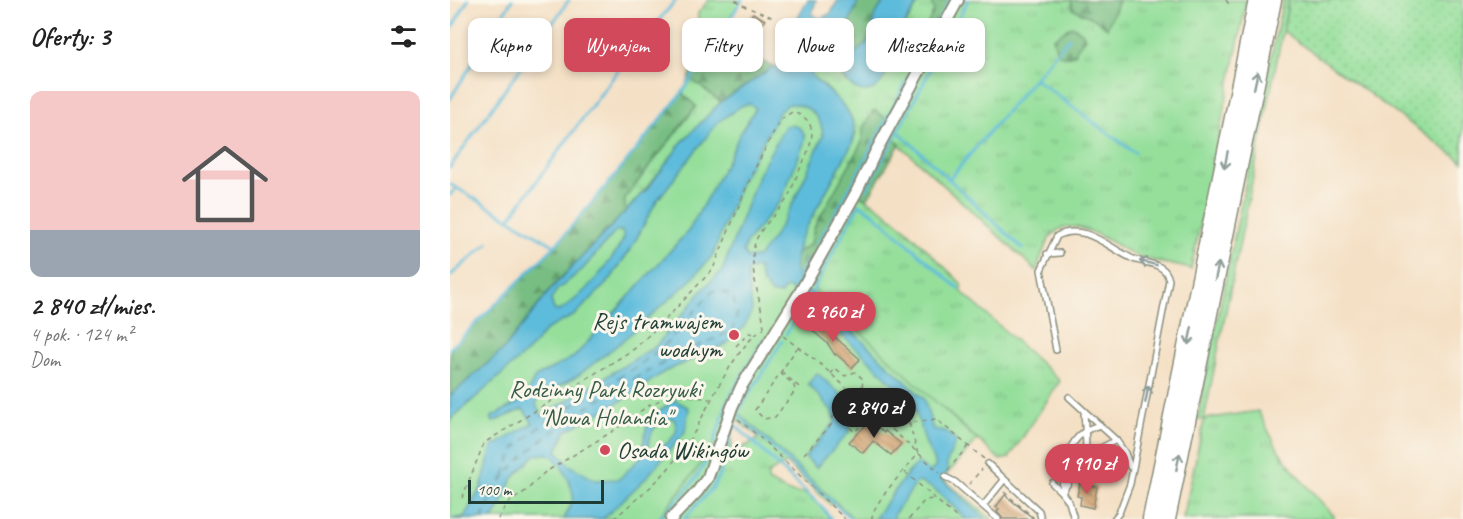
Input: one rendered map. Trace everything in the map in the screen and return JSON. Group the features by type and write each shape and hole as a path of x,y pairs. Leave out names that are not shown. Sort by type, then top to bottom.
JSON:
{"highway":[{"path":"1152,519 1258,0"},
{"path":"1166,519 1272,0"}],"street":[{"path":"671,519 708,477 741,387 770,334 801,290 856,193 875,153 958,0"}],"lane":[{"path":"1056,351 1041,270 1057,236 1071,231 1097,238 1133,259 1161,267 1168,273 1169,280 1130,484 1119,513 1114,519"},
{"path":"1047,254 1060,253"},
{"path":"1069,396 1116,440 1125,453 1131,472"},
{"path":"1078,478 1083,470 1086,451 1084,411"},
{"path":"1062,494 1070,445 1085,430 1100,425"},
{"path":"1062,494 1071,478 1077,454 1101,448 1116,440"},
{"path":"1071,478 1087,479 1098,473 1101,448"},
{"path":"986,464 1039,511 1041,519"},
{"path":"943,475 955,482 998,519"},
{"path":"983,506 1004,480"},
{"path":"1052,483 1069,502 1075,518"}],"path":[{"path":"735,0 772,17"},
{"path":"1226,0 1232,7"},
{"path":"462,498 484,443 634,349 713,269 752,174 780,120 792,112 801,114 811,128 810,146 786,200 756,239 753,257 770,334"},
{"path":"735,346 749,333 770,334 798,347 943,475 968,446"},
{"path":"614,519 668,468 694,433 710,399 755,334"},
{"path":"781,372 794,385 795,391 775,417 764,418 755,410 798,347"},
{"path":"831,374 836,368 845,376 855,372 863,379 862,388 896,418 889,428"},
{"path":"781,372 799,387"},
{"path":"498,519 507,504 527,490 544,473 613,431 649,405 669,396 684,395 710,399"},
{"path":"804,454 831,425 834,414 855,432 872,413"},
{"path":"730,415 764,441 845,519"},
{"path":"889,428 936,419 986,464 969,484"},
{"path":"909,423 918,454"},
{"path":"872,519 872,513 918,454"},
{"path":"904,471 958,519"},
{"path":"1003,492 1033,517 1032,519"},
{"path":"909,519 924,501 935,498"}],"green space":[{"path":"709,0 742,0 730,18 698,18 698,13"},
{"path":"859,0 885,0 874,18 866,18 866,44 854,54 854,18 851,18"},
{"path":"920,0 931,0 935,11 931,18 909,18"},
{"path":"931,0 958,0 948,18 930,18 934,11"},
{"path":"958,0 1071,0 1073,9 1097,20 1115,12 1119,0 1247,0 1191,269 1140,257 1087,230 1075,227 1064,228 1054,233 1046,245 1037,271 887,133 892,123 875,110 863,128 862,142 814,228 811,244 796,253 800,239 856,133 843,106 825,86 814,79 810,72 838,72 846,82 876,72 985,72 985,18 943,18"},
{"path":"1071,0 1119,0 1107,28 1097,20 1073,9"},
{"path":"1283,0 1289,0 1204,419 1258,411 1279,451 1334,516 1333,519 1183,519 1204,420 1197,419"},
{"path":"1289,0 1463,0 1463,162 1283,31"},
{"path":"1072,26 1082,32 1085,38 1075,54 1065,57 1057,52 1053,38"},
{"path":"763,62 773,67 721,102 691,79 696,72 763,72"},
{"name":"Rodzinny Park Rozrywki \"Nowa Holandia\"","path":"775,67 775,72 810,72 845,108 853,124 852,144 800,239 794,264 796,275 803,286 812,282 816,291 977,440 943,479 992,519 854,519 732,407 730,415 724,412 712,449 658,519 450,519 450,396 504,349 553,287 648,188 682,142 721,102"},
{"path":"696,72 691,79 721,102 625,212 625,198 696,107 682,93 691,74"},
{"path":"682,93 696,106 625,198 625,212 553,286 504,349 450,396 450,349 555,246"},
{"path":"874,110 892,123 887,133 900,144 867,199 856,193 804,286 796,275 796,253 811,244 814,228 862,142 863,128"},
{"path":"856,193 884,211 911,234 961,283 962,292 1060,381 1009,458 1000,460 945,410 930,419 804,286"},
{"path":"732,407 834,501 831,505 786,463 768,474 768,481 790,492 806,493 823,508 829,519 658,519 712,449 724,411","holes":["730,415 759,437 754,442 732,452"]}],"water":[{"path":"808,0 816,0 812,14 818,18 797,18"},
{"path":"838,0 859,0 851,18 822,18 831,13"},
{"path":"885,0 920,0 908,18 874,18"},
{"path":"866,44 866,72 887,72 883,80 873,89 860,90 850,84 839,72 854,72 854,54"},
{"path":"775,67 775,72 810,72 845,108 853,124 852,144 800,239 795,269 797,279 924,399 933,429 945,431 956,441 947,462 947,472 941,479 986,519 966,519 937,491 917,482 894,514 894,519 875,518 907,474 918,463 930,472 936,466 926,444 914,406 866,357 805,303 799,294 789,288 784,289 781,294 771,294 762,282 758,268 748,270 747,275 752,310 744,327 726,344 664,372 628,397 566,431 557,451 569,465 595,480 619,479 640,458 647,426 657,413 675,400 689,408 685,432 647,477 603,519 564,519 572,502 572,490 561,467 549,454 535,455 513,478 493,519 450,519 464,517 481,488 492,447 533,423 523,409 493,422 491,417 523,400 535,377 574,357 689,230 729,158 741,131 756,108 750,104 743,105 718,122 656,202 633,245 610,280 575,315 547,329 528,351 450,420 450,396 504,349 553,287 648,188 682,142 721,102","holes":["789,104 803,106 813,113 820,123 823,136 795,199 778,230 758,257 747,258 743,252 746,243 781,200 804,143 805,136 800,128 792,125 785,126 759,173 722,271 706,286 656,346 542,416 536,405 539,397 576,377 620,343 690,281 713,255 740,183 780,111","616,231 622,231 624,238 596,279 568,305 559,311 554,310 551,300 556,291 582,270","673,418 676,432 671,439 656,451 648,452 653,429 666,419"]},
{"path":"817,373 862,413 848,429 850,431 816,468 805,457 835,422 833,412 808,384"}],"building":[{"path":"753,13 762,18 750,18"},
{"path":"811,316 860,359 852,368 835,355 828,344 804,323"},
{"path":"870,421 901,444 891,455 873,441 863,453 849,442"},
{"path":"1080,483 1097,487 1093,508 1080,505 1081,497 1077,496"},
{"path":"1005,495 1034,519 1003,519 996,507"}],"waterway":[{"path":"450,31 468,0"},
{"path":"450,99 512,0"},
{"path":"450,167 569,0"},
{"path":"509,219 630,54 676,0"},
{"path":"450,349 555,246 617,173 682,93 742,0"},
{"path":"817,244 850,188 950,0"},
{"path":"866,190 968,0"},
{"path":"949,179 1069,38"},
{"path":"1035,79 1135,153"},
{"path":"898,131 1023,249"},
{"path":"450,184 555,246"},
{"path":"450,195 456,188"},
{"path":"812,292 859,204 873,213 959,289"},
{"path":"450,276 488,243"},
{"path":"797,279 809,258"},
{"path":"786,334 805,303"},
{"path":"714,442 728,400 764,339"},
{"path":"782,341 738,412 740,417 851,519"},
{"path":"684,519 713,487 720,473 734,424 823,508 831,519"},
{"path":"659,519 696,478 712,449"}],"ferry route":[{"path":"504,476 514,449 548,420 636,367 663,347 713,291 719,290 733,297 737,314 732,331"},
{"path":"481,519 506,475 527,453 560,427 607,395 647,372 733,332"}],"place":[{"name":"Rejs tramwajem wodnym","path":"734,335"},
{"name":"Osada Wikingów","path":"605,450"}]}
